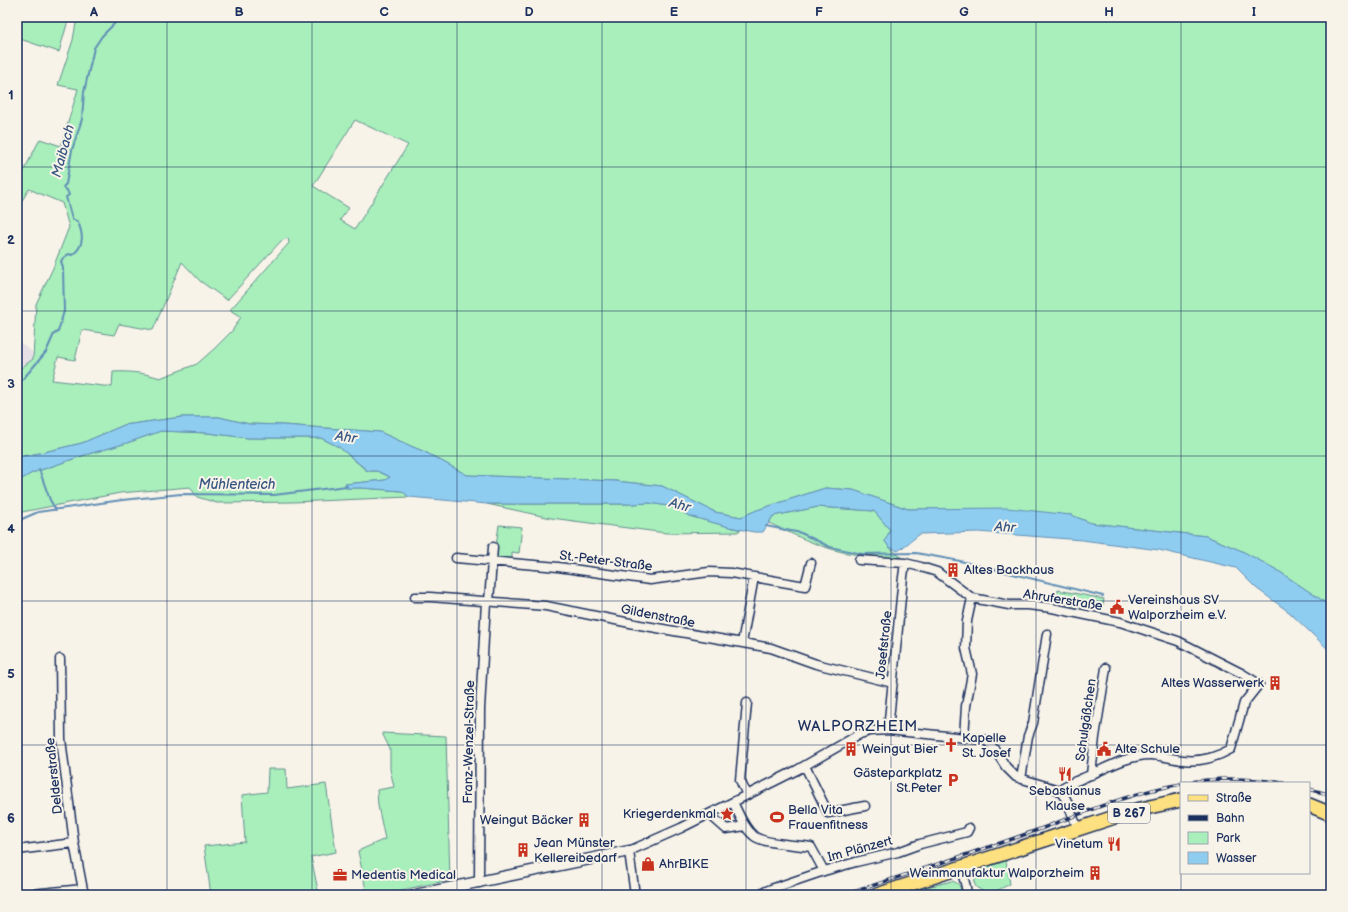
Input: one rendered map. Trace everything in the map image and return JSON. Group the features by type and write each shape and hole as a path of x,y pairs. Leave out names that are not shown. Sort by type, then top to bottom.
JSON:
{"main road":[{"name":"B 267","path":"877,895 1136,810 1180,800"},
{"path":"1310,805 1331,814"}],"street":[{"name":"Franz-Wenzel-Straße","path":"479,883 480,709 493,547"},
{"name":"St.-Peter-Straße","path":"456,558 558,567 650,580 709,572 731,573 805,586 811,563"},
{"name":"Ahruferstraße","path":"859,560 905,565 936,572 972,598 1009,605 1028,605 1052,608 1120,622 1178,641 1241,673 1259,684 1244,703 1231,749 1224,753 1198,760 1184,760 1142,755 1111,766 1092,775"},
{"name":"Josefstraße","path":"888,730 902,577 905,565"},
{"path":"742,643 754,577"},
{"name":"Gildenstraße","path":"415,597 546,606 640,625 771,648 816,664 892,683"},
{"path":"964,738 966,706 972,674 966,648 967,622 972,598"},
{"path":"1021,779 1028,736 1033,723 1047,634"},
{"name":"Delderstraße","path":"21,895 83,892 74,843 61,739 60,659"},
{"name":"Schulgäßchen","path":"1092,775 1095,736 1106,668"},
{"path":"747,703 740,780 747,795"},
{"path":"414,895 479,883 629,851 709,814 805,766 860,734 870,731 888,730 984,740 990,744 1006,767 1016,777 1059,790 1066,799 1078,829"},
{"path":"805,766 828,813 866,806"},
{"path":"1059,790 1064,785 1092,775"},
{"path":"733,802 745,826 754,837 763,841 811,847 824,872"},
{"path":"709,814 726,829 745,826"},
{"name":"Im Plänzert","path":"758,895 778,886 856,862 898,852 920,844 967,832 968,828"},
{"path":"17,850 74,843"},
{"path":"629,851 635,895"},
{"path":"961,868 967,895"}],"shaded area":[{"path":"17,340 32,352 33,359 17,371"}],"green space":[{"path":"17,17 69,17 59,52 17,38"},
{"path":"77,17 1331,17 1331,608 1277,570 1242,551 1206,536 1091,523 1071,515 941,509 908,509 853,490 825,488 757,510 741,517 715,512 662,486 615,481 467,475 425,452 380,432 249,424 219,417 182,417 124,425 82,443 17,457 17,371 33,359 36,304 53,268 69,227 62,203 29,189 17,209 17,184 40,139 61,146 78,89 58,85 73,40","holes":["355,120 408,145 355,229 340,220 349,208 313,186","288,238 289,243 230,310 241,317 232,331 197,364 160,378 137,373 113,372 112,387 52,380 58,357 75,360 82,330 114,335 119,324 153,330 182,262 200,281 227,300 281,241"]},
{"path":"161,431 208,433 248,438 321,438 339,447 367,471 377,471 390,477 385,480 345,484 345,488 402,491 409,497 293,502 217,503 197,497 190,487 120,493 22,512 17,515 17,482 32,473"},
{"path":"649,503 675,507 689,516 741,530 737,532 666,533 551,518 487,504 632,504"},
{"path":"818,507 874,511 890,530 885,541 889,547 901,557 864,556 837,551 806,540 769,523 773,516"},
{"path":"499,525 522,527 519,553 512,552 512,561 494,559"},
{"path":"1058,590 1104,599 1102,611 1056,602"},
{"path":"382,733 446,736 450,880 377,895 367,895 358,851 385,839 378,806 377,790 394,787 390,769 390,749"},
{"path":"268,769 286,769 287,789 326,784 336,852 311,857 319,895 211,895 204,846 245,842 242,795 267,792"},
{"path":"1006,861 1010,884 996,891 984,892 976,887 974,882 982,870"},
{"path":"952,881 957,883 959,886 961,891 959,894 894,895"}],"water":[{"name":"Ahr","path":"182,417 219,417 249,424 380,432 425,452 467,475 615,481 662,486 715,512 741,517 757,510 825,488 853,490 908,509 1007,508 1071,515 1091,523 1206,536 1242,551 1277,570 1331,608 1331,652 1289,612 1256,588 1236,568 1159,550 1082,540 978,532 920,534 898,551 889,547 885,541 890,530 874,511 818,507 773,516 763,532 754,532 689,516 675,507 649,503 487,504 409,497 402,491 345,488 345,484 385,480 390,477 377,471 368,471 339,447 321,438 248,438 208,433 161,431 32,473 17,482 17,457 82,443 124,425"}],"waterway":[{"name":"Maibach","path":"17,386 46,352 54,334 58,332 64,311 63,268 61,261 69,254 72,255 79,248 82,235 78,222 72,219 66,197 69,195 67,190 63,187 66,184 72,150 82,119 84,92 94,48 102,36 118,20 119,17"},
{"path":"39,469 50,500 56,510"},
{"name":"Mühlenteich","path":"17,523 22,519 38,512 122,500 181,494 274,495 347,486"},
{"path":"766,526 801,533 830,547 862,554 916,553 960,561 1103,596"}],"railway":[{"path":"1191,782 1234,779 1275,782"},
{"path":"844,895 993,846 1128,797 1163,787 1180,784"},
{"path":"1310,789 1331,795"}],"place":[{"name":"Altes Backhaus","path":"953,570"},
{"name":"Vereinshaus SV Walporzheim e.V.","path":"1117,607"},
{"name":"Altes Wasserwerk","path":"1275,683"},
{"name":"Kapelle St. Josef","path":"951,745"},
{"name":"Weingut Bier","path":"851,749"},
{"name":"Alte Schule","path":"1104,749"},
{"name":"Sebastianus Klause","path":"1065,774"},
{"name":"Gästeparkplatz St.Peter","path":"953,780"},
{"name":"Kriegerdenkmal","path":"727,814"},
{"name":"Bella Vita Frauenfitness","path":"777,817"},
{"name":"Weingut Bäcker","path":"584,820"},
{"name":"Vinetum","path":"1114,844"},
{"name":"Jean Münster Kellereibedarf","path":"523,850"},
{"name":"AhrBIKE","path":"648,864"},
{"name":"Weinmanufaktur Walporzheim","path":"1095,873"},
{"name":"Medentis Medical","path":"340,875"}],"district":[{"name":"WALPORZHEIM","path":"858,726"}]}
